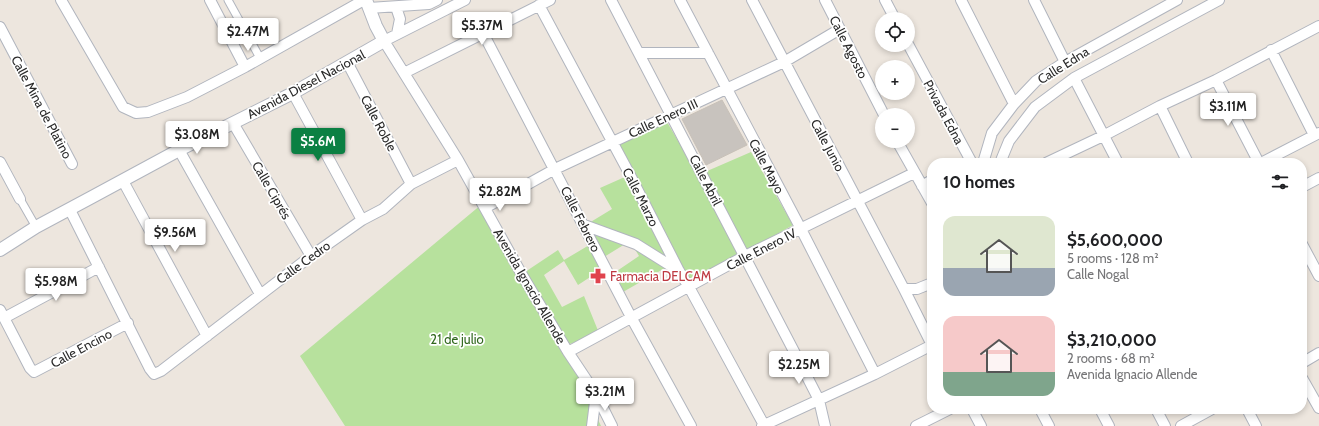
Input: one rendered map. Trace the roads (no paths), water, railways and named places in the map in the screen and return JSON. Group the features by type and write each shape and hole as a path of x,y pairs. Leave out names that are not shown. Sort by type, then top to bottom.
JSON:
{"street":[{"path":"61,0 123,108 136,113 148,112 187,97 366,3 396,7 429,4 437,0"},
{"path":"210,0 245,67"},
{"path":"228,0 260,58"},
{"name":"Avenida Diesel Nacional","path":"0,250 36,228 179,150 294,93 384,41 465,0"},
{"path":"404,73 550,0"},
{"name":"Calle Abril","path":"612,0 819,400 825,426"},
{"name":"Calle Mayo","path":"680,0 801,229 875,374"},
{"name":"Calle Junio","path":"752,0 927,335"},
{"name":"Calle Agosto","path":"825,0 880,108"},
{"path":"885,0 891,12"},
{"path":"961,0 1014,104"},
{"path":"1034,0 1065,62"},
{"path":"1002,158 1010,141 1035,107 1074,78 1219,0"},
{"name":"Calle Edna","path":"984,158 992,133 1014,104 1036,81 1065,62 1173,1"},
{"name":"Avenida Ignacio Allende","path":"366,3 384,41 458,160 521,273 568,352 596,394 612,426"},
{"name":"Calle Marzo","path":"539,5 629,173 679,271 763,425"},
{"path":"396,7 400,19 397,34"},
{"path":"1057,158 1103,136 1160,106 1216,80 1319,26"},
{"name":"Calle Mina de Platino","path":"0,28 72,164"},
{"name":"Calle Enero III","path":"485,208 555,169 784,62 840,29"},
{"name":"Calle Febrero","path":"483,33 631,317 691,426"},
{"path":"1270,158 1317,134 1272,50"},
{"name":"Privada Edna","path":"912,52 966,158"},
{"path":"639,53 708,53"},
{"name":"Calle Roble","path":"347,62 411,184"},
{"path":"1074,78 1115,158"},
{"path":"1216,80 1257,158"},
{"path":"294,93 362,220"},
{"path":"1160,106 1186,158"},
{"name":"Calle Ciprés","path":"233,123 311,256"},
{"path":"902,148 927,194"},
{"path":"179,150 260,294"},
{"name":"Calle Cedro","path":"128,323 150,369 154,374 161,371 311,256 362,220 383,209 411,184 458,160"},
{"path":"0,162 36,228"},
{"name":"Calle Enero IV","path":"568,352 745,256 858,202 914,173"},
{"path":"1307,184 1319,178"},
{"path":"123,181 207,336"},
{"path":"922,186 927,183"},
{"path":"70,210 128,323"},
{"path":"584,225 636,244 679,271"},
{"path":"1307,253 1319,276"},
{"path":"2,314 99,267"},
{"path":"904,289 918,290 927,286"},
{"name":"Calle Encino","path":"2,314 30,368 34,372 128,323"},
{"path":"763,425 875,374 927,348"},
{"path":"1307,360 1319,353"},
{"path":"1307,387 1319,408"},
{"path":"592,426 596,394"},
{"path":"921,425 941,414"},
{"path":"975,414 982,426"},
{"path":"1043,414 1049,426"},
{"path":"1103,414 1109,426"},
{"path":"1159,414 1165,426"},
{"path":"1181,426 1203,414"},
{"path":"1250,414 1256,426"}],"place":[{"name":"Farmacia DELCAM","path":"598,276"}],"park label":[{"name":"21 de julio","path":"457,339"}]}
